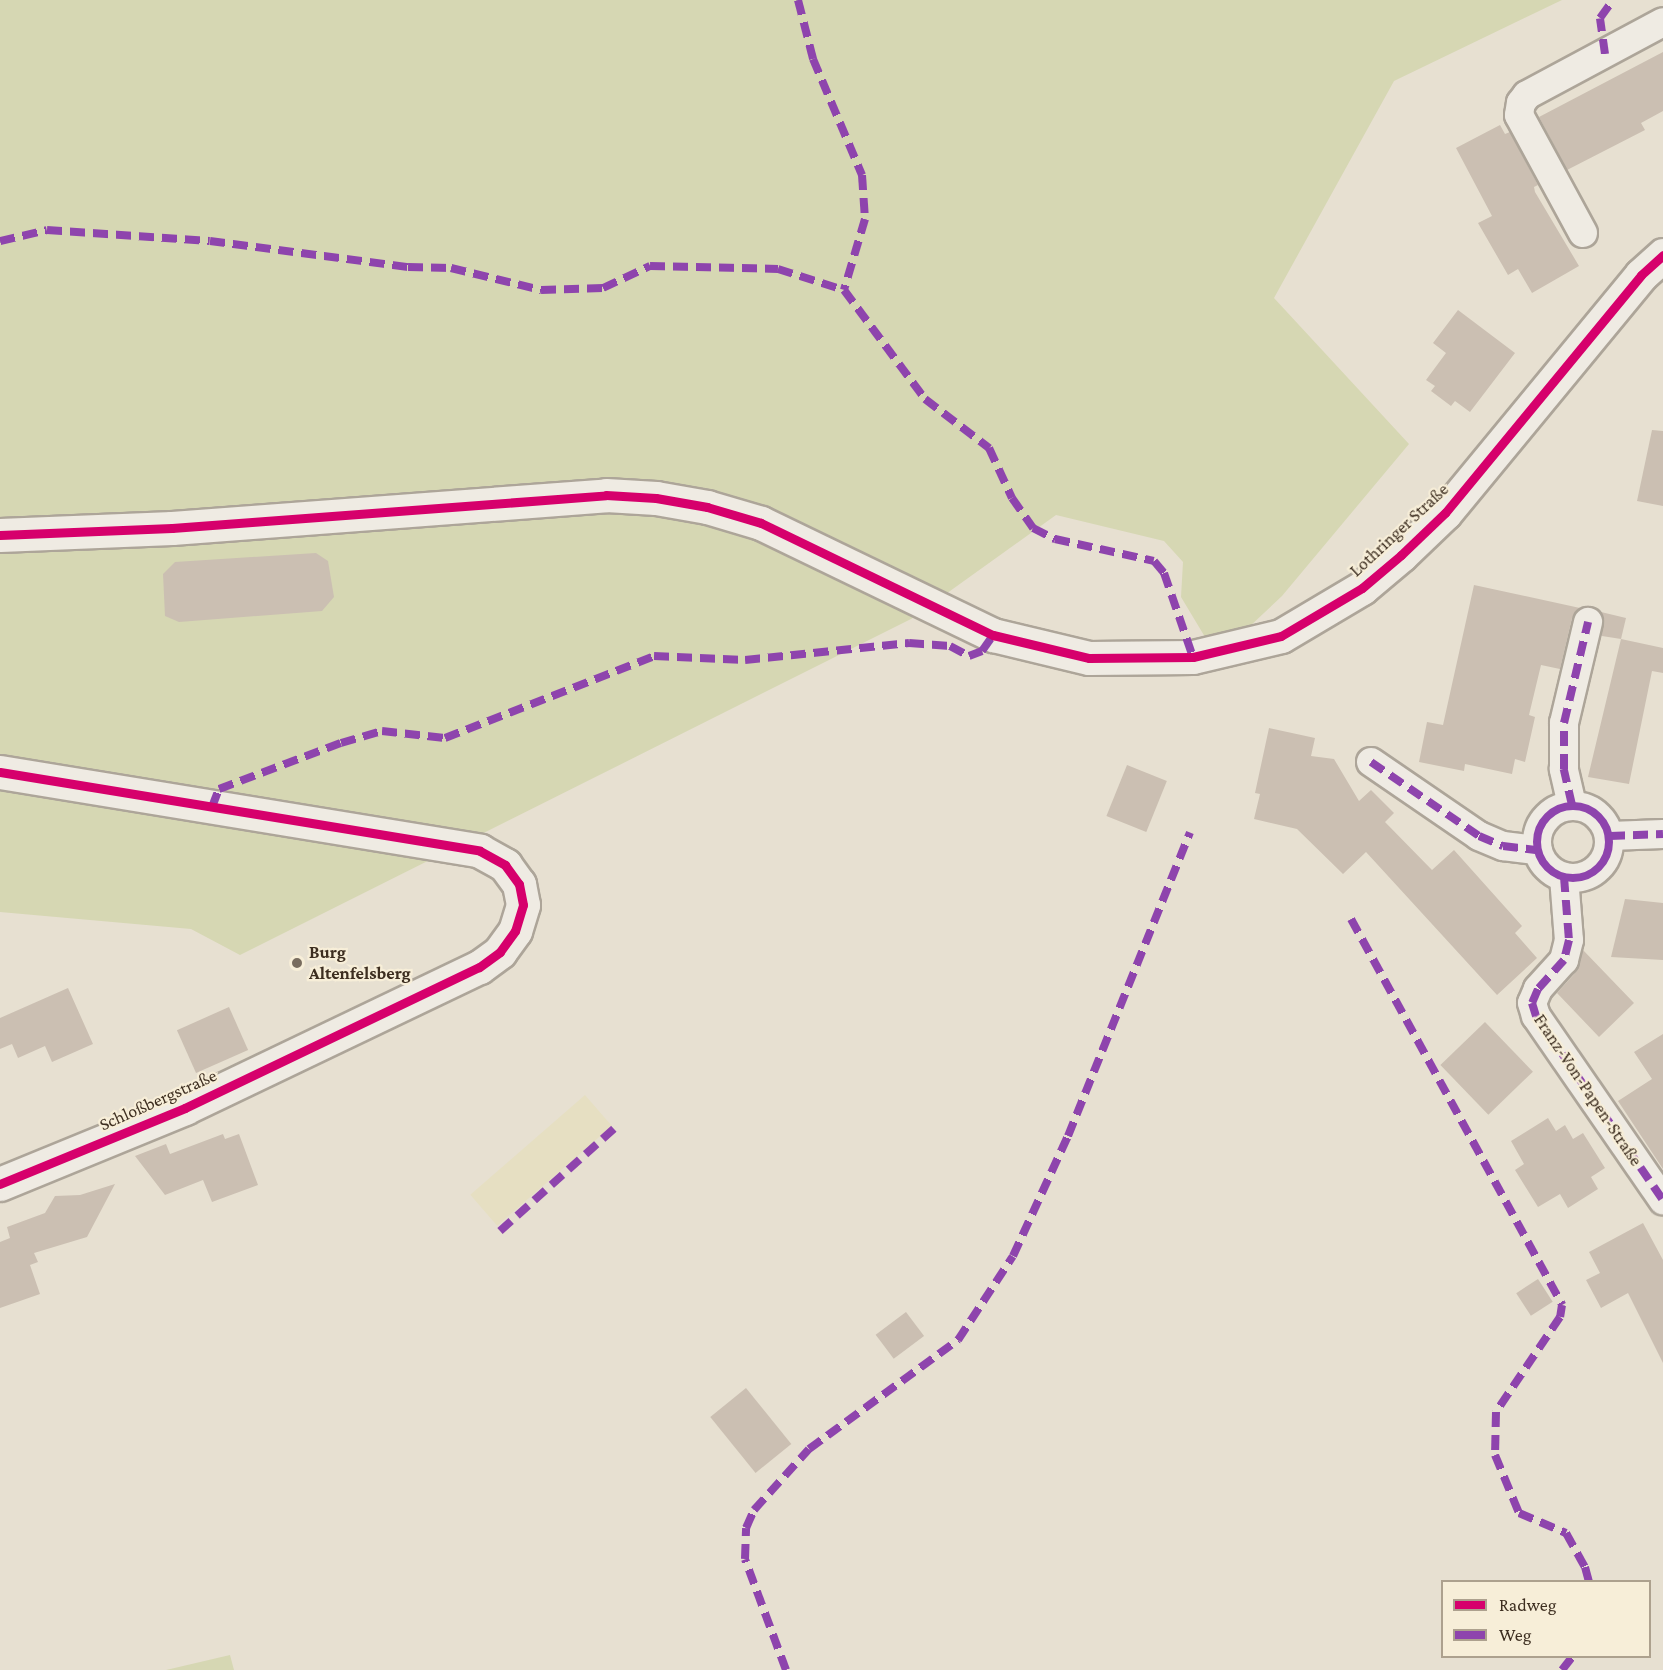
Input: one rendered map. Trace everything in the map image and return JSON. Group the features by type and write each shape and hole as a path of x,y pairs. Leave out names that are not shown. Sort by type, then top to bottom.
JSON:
{"street":[{"path":"1583,233 1519,115 1521,103 1527,95 1663,22"},
{"name":"Lothringer Straße","path":"0,535 172,528 626,496 707,507 761,523 894,590 993,635 1089,658 1193,657 1281,636 1362,588 1445,513 1641,275 1663,255"},
{"path":"1572,805 1564,769 1563,735 1588,622"},
{"path":"1371,762 1479,836 1503,846 1538,850"},
{"name":"Schloßbergstraße","path":"0,772 435,841 480,851 505,865 519,884 523,905 515,931 500,952 479,967 185,1108 0,1184"},
{"path":"1572,805 1596,814 1610,836 1608,854 1598,869 1581,877 1564,877 1543,862 1538,850 1538,834 1544,819 1556,809 1572,805"},
{"path":"1610,836 1663,834"},
{"name":"Franz-Von-Papen-Straße","path":"1564,877 1569,940 1564,960 1538,989 1532,1003 1534,1010 1663,1200"}],"shaded area":[{"path":"585,1095 612,1126 497,1226 470,1195"}],"green space":[{"path":"0,0 1562,0 1394,81 1274,298 1409,444 1282,596 1217,657 1181,597 1183,562 1164,541 1056,515 911,619 240,955 191,929 0,912"},
{"path":"230,1655 234,1670 166,1670"}],"building":[{"path":"1663,52 1663,111 1641,123 1645,130 1567,170 1539,117"},
{"path":"1500,125 1505,134 1510,132 1538,185 1534,187 1535,192 1579,266 1532,293 1518,269 1508,275 1478,223 1492,216 1456,148"},
{"path":"1458,310 1515,353 1470,412 1455,401 1451,406 1431,391 1435,386 1426,380 1446,353 1433,343"},
{"path":"1652,430 1663,431 1663,506 1637,501"},
{"path":"316,553 328,561 334,597 322,611 179,622 165,616 163,574 175,562"},
{"path":"1474,585 1580,608 1572,618 1560,669 1541,665 1529,715 1535,717 1525,762 1515,759 1512,774 1465,764 1464,771 1419,762 1427,722 1443,725"},
{"path":"1601,612 1626,618 1621,639 1602,636"},
{"path":"1621,639 1663,648 1663,673 1652,671 1629,784 1588,777"},
{"path":"1269,728 1315,738 1311,756 1334,759 1359,801 1371,790 1394,813 1385,822 1432,870 1454,850 1522,926 1515,933 1537,958 1497,995 1366,852 1343,874 1297,829 1254,819 1260,794 1255,793"},
{"path":"1127,765 1167,781 1146,832 1106,816"},
{"path":"1625,899 1663,903 1663,960 1611,957"},
{"path":"1583,950 1634,1003 1599,1037 1557,993 1577,971"},
{"path":"68,988 93,1044 52,1062 45,1046 18,1058 12,1044 0,1049 0,1018"},
{"path":"229,1007 248,1050 196,1073 177,1030"},
{"path":"1485,1022 1533,1072 1488,1115 1440,1065"},
{"path":"1663,1034 1663,1169 1618,1101 1652,1079 1634,1052"},
{"path":"1548,1118 1556,1131 1565,1125 1573,1139 1583,1133 1605,1168 1591,1177 1598,1189 1568,1208 1560,1194 1538,1207 1515,1170 1524,1164 1511,1141"},
{"path":"223,1134 225,1139 239,1134 258,1185 212,1202 203,1180 165,1195 135,1156 166,1144 170,1154"},
{"path":"115,1184 87,1237 34,1253 38,1262 30,1265 40,1294 0,1308 0,1242 10,1238 7,1227 45,1213 55,1196 80,1195"},
{"path":"1643,1223 1663,1260 1663,1363 1628,1293 1601,1308 1586,1280 1600,1273 1589,1252"},
{"path":"1538,1279 1553,1302 1531,1316 1516,1293"},
{"path":"906,1312 924,1336 894,1359 876,1335"},
{"path":"746,1388 791,1444 756,1473 710,1417"}],"marked path":[{"path":"798,0 813,59 862,175 865,219 844,290"},
{"path":"1605,54 1600,18 1613,0"},
{"path":"0,241 47,230 210,241 408,267 451,268 541,290 603,288 650,266 778,269 844,290 925,399 989,448 1012,498 1033,528 1055,539 1154,561 1164,573 1193,657"},
{"path":"1572,805 1564,769 1564,723 1588,622"},
{"path":"212,807 219,789 341,743 382,731 445,738 654,656 745,660 909,643 950,646 969,656 982,651 993,635"},
{"path":"1371,762 1479,836 1503,846 1538,850"},
{"path":"1573,806 1593,812 1603,822 1609,842 1603,862 1593,872 1573,878 1553,872 1543,862 1537,842 1543,822 1553,812 1573,806"},
{"path":"786,1670 745,1559 746,1528 754,1510 809,1449 958,1340 1013,1256 1068,1136 1190,833"},
{"path":"1610,836 1663,834"},
{"path":"1564,877 1569,940 1564,960 1538,989 1532,1003 1536,1016 1663,1200"},
{"path":"1351,919 1562,1305 1560,1317 1496,1412 1495,1455 1519,1513 1566,1533 1585,1567 1588,1580"},
{"path":"500,1231 616,1127"},
{"path":"1562,1670 1571,1658"}],"cycle path":[{"path":"0,535 172,528 606,495 656,498 707,507 761,523 993,635 1089,658 1193,657 1281,636 1362,588 1401,555 1445,513 1641,275 1663,255"},
{"path":"0,772 480,851 505,865 519,884 523,905 515,931 500,952 479,967 185,1108 0,1184"}],"place":[{"name":"Burg Altenfelsberg","path":"297,963"}]}
